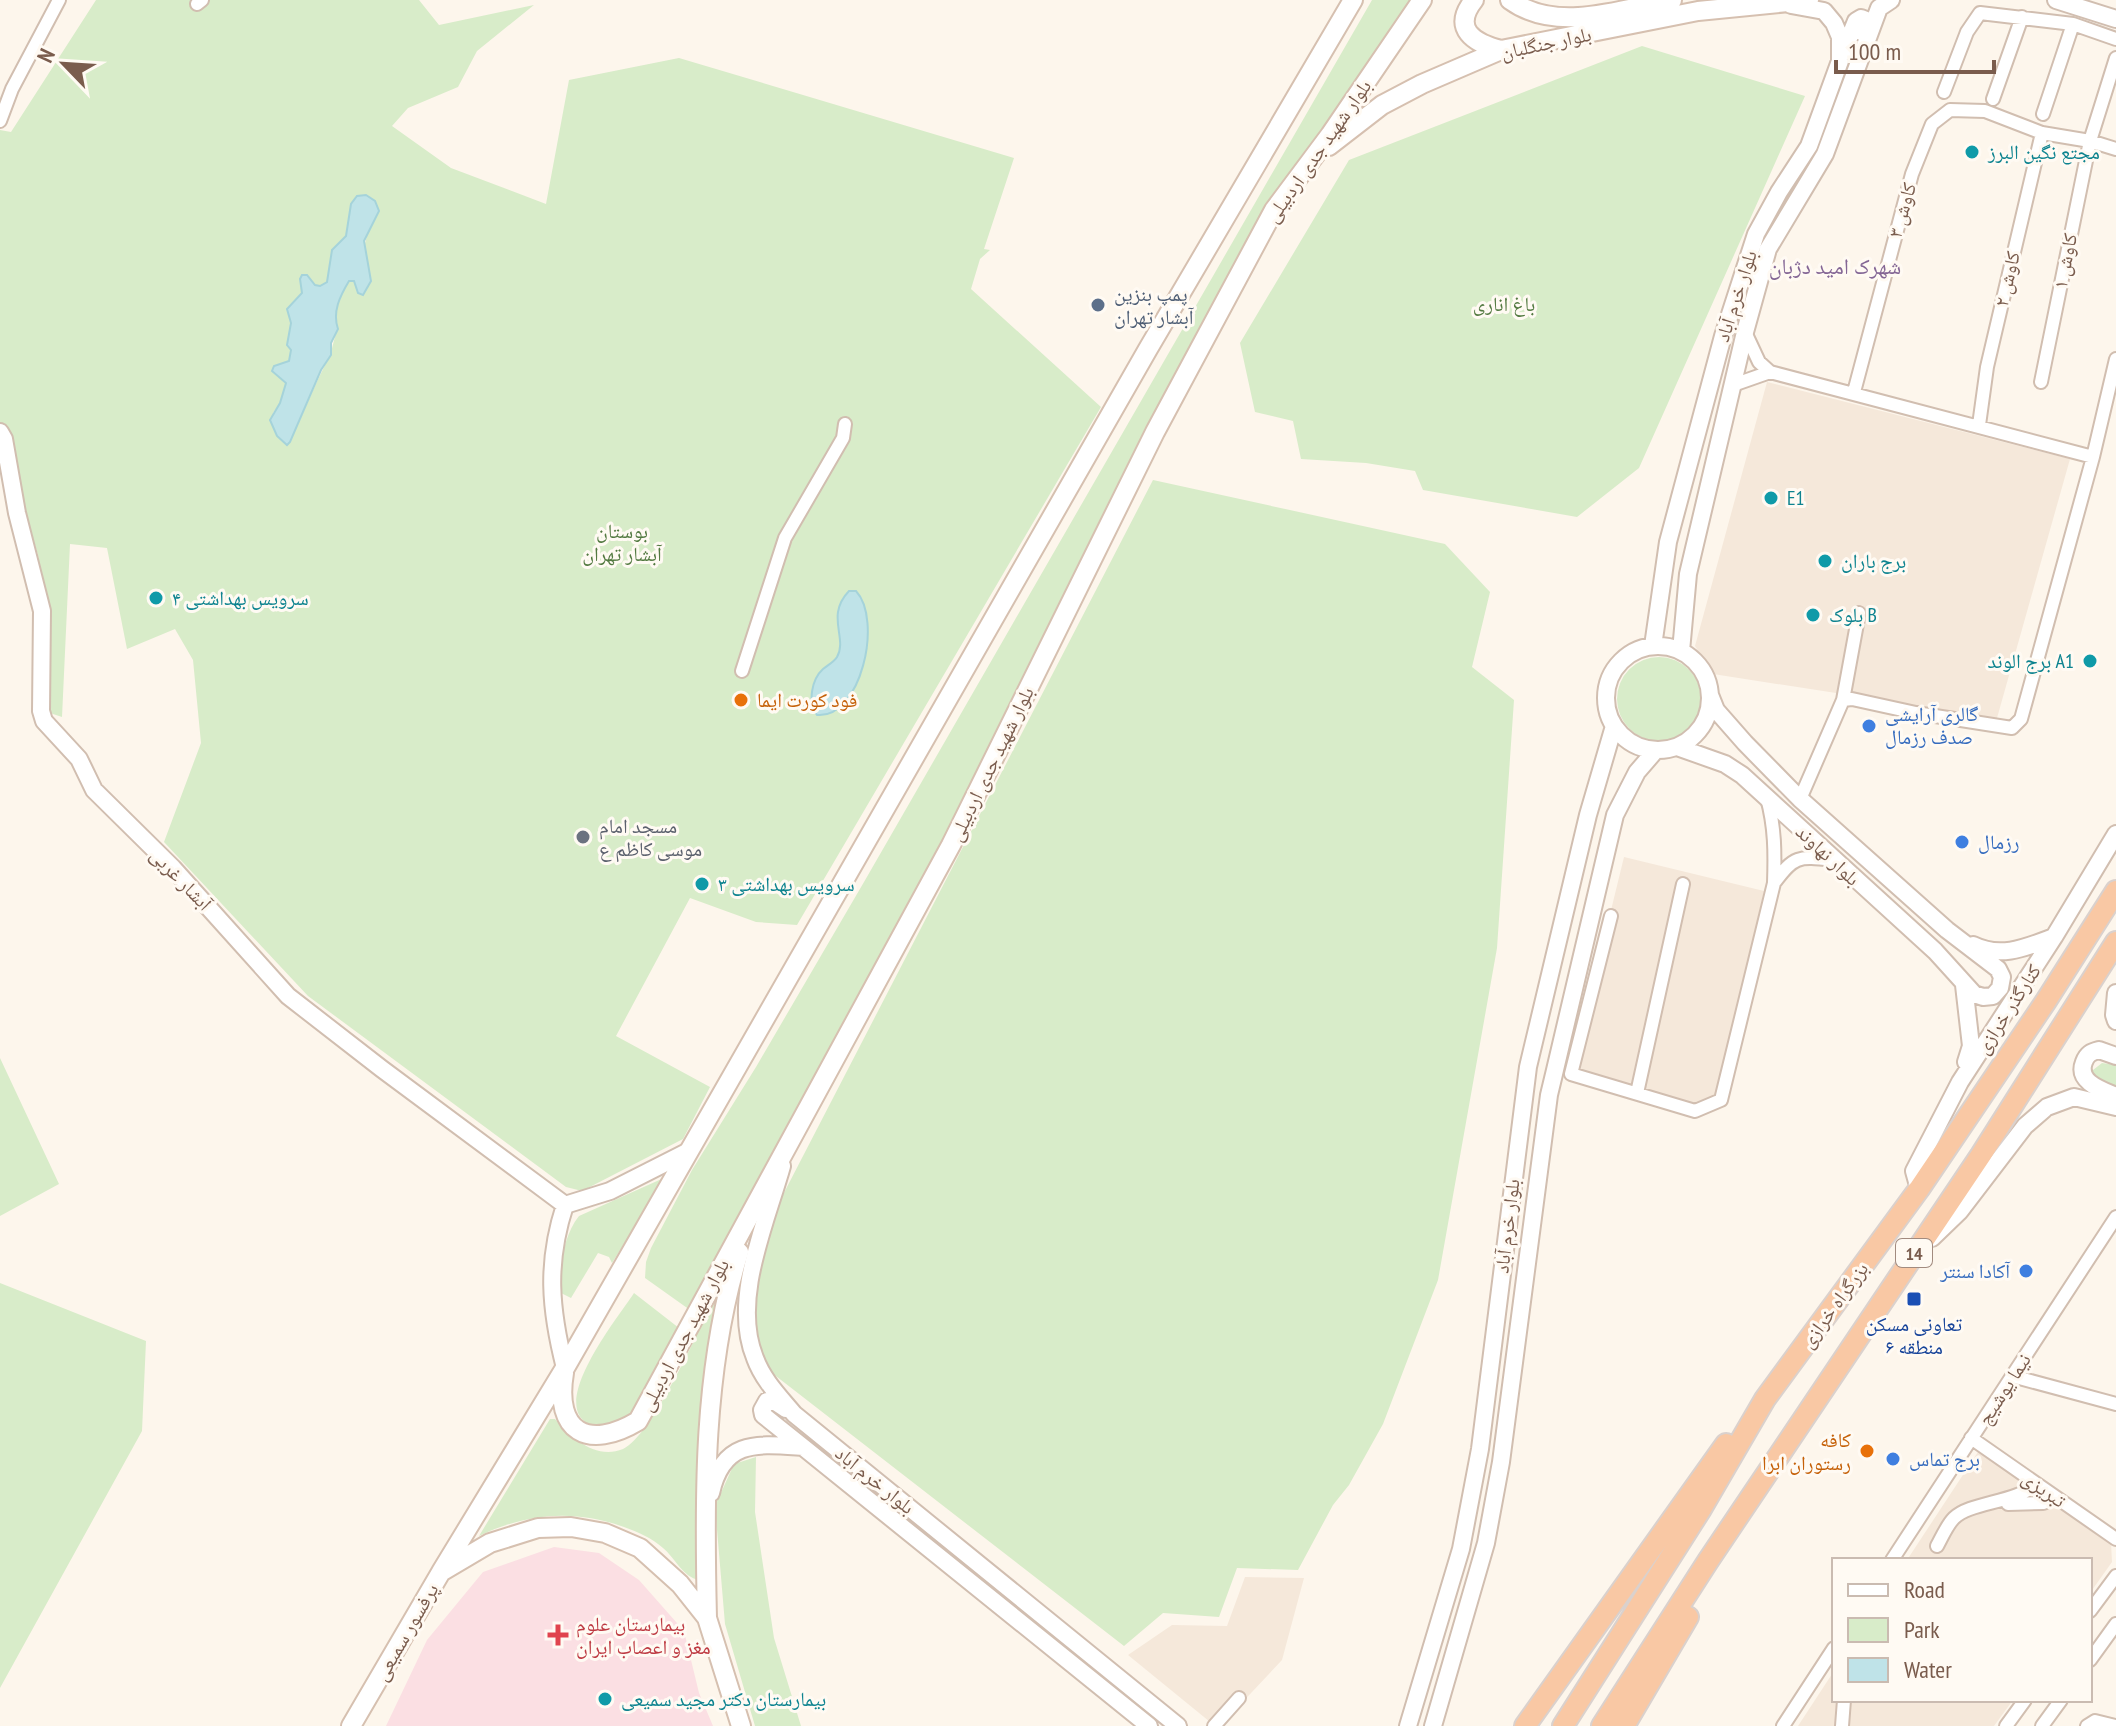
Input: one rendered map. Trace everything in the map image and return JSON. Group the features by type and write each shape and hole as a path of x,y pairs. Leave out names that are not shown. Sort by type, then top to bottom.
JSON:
{"highway":[{"name":"بزرگراه خرازی","path":"1563,1726 1701,1509 1765,1399 1919,1189 2116,891"},
{"name":"بزرگراه خرازی","path":"1602,1726 1708,1561 1981,1155 2116,942"},
{"path":"1525,1726 1723,1447 1765,1399"},
{"path":"1624,1726 1696,1603 1708,1561"}],"main road":[{"name":"بلوار شهید جدی اردبیلی","path":"441,1572 565,1368 1133,376 1353,0"},
{"name":"بلوار شهید جدی اردبیلی","path":"565,1368 561,1389 562,1410 576,1430 596,1437 617,1433 638,1421 951,845 1163,418 1274,210 1422,0"},
{"path":"1474,0 1465,15 1465,27 1470,37 1501,50"},
{"name":"بلوار جنگلبان","path":"1510,0 1539,14 1561,18 1672,0"},
{"name":"بلوار جنگلبان","path":"1311,160 1382,105 1501,50 1698,11 1809,0"},
{"path":"707,1618 705,1522 714,1366 729,1286 752,1209"},
{"name":"پرفسور سمیعی","path":"351,1726 441,1572 490,1543 538,1528 571,1527 605,1533 640,1548 680,1584 707,1618 741,1726"}],"street":[{"path":"0,121 12,89 59,0"},
{"name":"بلوار خرم آباد","path":"1681,651 1688,574 1745,332 1768,249 1825,154 1879,8 1891,0"},
{"path":"2056,0 2116,19"},
{"name":"بلوار خرم آباد","path":"1653,646 1668,542 1723,336 1756,234 1809,146 1840,61 1840,37 1824,11 1778,3"},
{"path":"1944,92 1967,32 1980,13 2073,24 2116,39"},
{"path":"1993,99 2022,17"},
{"path":"1840,61 1856,21 1861,18 1866,20 1867,27 1864,45"},
{"path":"2043,114 2073,24"},
{"name":"کاوش ۱","path":"2041,382 2090,141 2116,58"},
{"name":"کاوش ۳","path":"1854,392 1912,174 1932,124 1950,110 1985,111 2042,133"},
{"path":"2042,133 2116,149"},
{"name":"کاوش ۲","path":"1979,425 1987,367 2042,133"},
{"path":"1745,332 1759,362 1770,372 2093,457"},
{"path":"1843,700 1852,699 1983,724 2012,728 2018,725 2093,457 2116,359"},
{"path":"1733,385 1770,372"},
{"path":"742,671 785,538 843,438 845,424"},
{"name":"آبشار غربی","path":"0,432 42,611 41,711 44,721 79,759 94,790 173,868 288,996 565,1205"},
{"path":"1800,799 1843,700 1859,613"},
{"path":"1667,646 1681,651 1702,669 1710,695 1702,726 1677,747 1656,750 1632,743 1614,726 1607,710 1606,692 1611,675 1636,651 1667,646"},
{"name":"بلوار نهاوند","path":"1710,695 1716,710 1800,799 1947,930"},
{"name":"بلوار خرم آباد","path":"1408,1726 1461,1549 1480,1449 1528,1067 1588,815 1614,726"},
{"name":"بلوار نهاوند","path":"1677,747 1725,764 1767,798 1935,951 1964,985"},
{"name":"بلوار خرم آباد","path":"1433,1726 1486,1543 1501,1462 1549,1095 1563,1072 1576,980 1615,815 1637,772 1656,750"},
{"path":"1611,916 1594,985 1563,1072 1695,1111 1721,1100 1774,883 1773,818 1767,798"},
{"name":"کنارگذر خرازی","path":"1919,1189 1914,1171 1960,1082 2116,834"},
{"path":"1774,883 1790,862 1809,857 1832,860"},
{"path":"1637,1093 1683,884"},
{"path":"1947,930 1981,949 2014,952 2054,937"},
{"path":"1947,930 1998,969 2002,977 2000,988 1993,996 1974,994 1964,985"},
{"path":"1576,980 1594,985"},
{"path":"1960,1082 1971,1046 1964,985"},
{"path":"2116,993 2116,1021"},
{"path":"2116,1056 2099,1050 2088,1055 2082,1066 2089,1082 2116,1096"},
{"path":"1910,1258 1960,1211 2025,1126 2047,1107 2074,1097 2116,1107"},
{"name":"بلوار خرم آباد","path":"787,1148 745,1305 754,1357 764,1378 794,1414"},
{"path":"565,1368 551,1288 552,1254 565,1205 610,1191 689,1151"},
{"name":"نیما یوشیج","path":"1893,1558 2116,1217"},
{"path":"2012,1376 2116,1404"},
{"name":"بلوار خرم آباد","path":"1149,1726 763,1415 767,1401 774,1401 794,1414 1168,1723"},
{"name":"تبریزی","path":"1971,1438 2116,1539"},
{"path":"705,1522 716,1473 723,1461 739,1449 761,1444 803,1447"},
{"path":"1937,1546 1955,1517 2025,1495 2037,1484"},
{"path":"1989,1504 2043,1503 2057,1498"},
{"path":"2092,1608 2116,1576"},
{"path":"2092,1657 2116,1624"},
{"path":"1783,1726 1832,1651"},
{"path":"1214,1726 1239,1698"},
{"path":"1842,1726 1844,1702"},
{"path":"2006,1726 2024,1702"},
{"path":"2042,1726 2060,1702"},
{"path":"2087,1725 2095,1721 2115,1726"}],"shaded area":[{"path":"1767,382 2070,459 1997,718 1713,674 1695,646"},
{"path":"1624,857 1764,891 1716,1095 1686,1108 1571,1074"},
{"path":"1978,1452 2111,1543 2112,1562 2092,1590 2092,1558 1908,1558"},
{"name":"بیمارستان علوم مغز و اعصاب ایران","path":"554,1547 599,1553 639,1580 684,1631 699,1693 713,1726 386,1726 427,1640 483,1572"},
{"path":"1245,1577 1304,1578 1282,1660 1220,1726 1215,1726 1128,1655 1172,1625 1227,1626"},
{"path":"1832,1674 1832,1702 2012,1702 1994,1726 1798,1726"}],"green space":[{"name":"بوستان آبشار تهران","path":"96,0 419,0 439,25 534,5 477,51 458,87 408,108 392,126 451,168 546,204 569,80 679,58 1014,158 984,249 990,250 980,259 971,289 1101,407 797,925 756,922 690,898 616,1036 710,1087 683,1139 582,1191 566,1187 308,996 164,842 201,743 193,660 175,629 127,649 107,548 70,544 62,717 47,712 49,632 38,555 0,425 0,130 11,132","holes":["349,217 374,221 365,243 357,287 354,280 349,281 340,298 336,310 338,329 331,352 287,445 273,413 280,403 286,383 275,374 289,361 290,305 302,293 302,286 311,280 314,285 320,286 327,282 332,250 346,236"]},
{"path":"1372,0 1413,0 1275,199 1197,333 997,743 690,1310 645,1278 651,1248 692,1170 864,882"},
{"name":"باغ اناری","path":"1642,46 1805,96 1639,468 1577,517 1423,490 1415,471 1366,463 1301,459 1293,421 1255,412 1240,343 1349,160"},
{"path":"1153,480 1445,544 1490,592 1472,667 1514,700 1497,948 1438,1280 1383,1424 1349,1485 1333,1505 1298,1570 1237,1568 1219,1617 1163,1613 1124,1646 759,1363 747,1315 760,1239"},
{"path":"1659,657 1675,660 1689,669 1698,683 1701,699 1698,715 1689,729 1675,738 1659,741 1643,738 1629,729 1620,715 1617,699 1620,683 1629,669 1643,660"},
{"path":"0,1058 59,1184 0,1216"},
{"path":"2102,1063 2116,1065 2116,1096 2092,1076 2093,1070"},
{"path":"666,1177 612,1263 609,1257 598,1253 571,1298 559,1292 566,1242 579,1216"},
{"path":"738,1245 702,1403 697,1472 699,1580 688,1575 650,1538 605,1521 569,1516 533,1518 479,1536 550,1419 555,1419 585,1445 603,1452 623,1449 637,1438 670,1388"},
{"path":"0,1283 146,1341 142,1431 0,1688"},
{"path":"634,1293 679,1328 631,1414 612,1425 591,1425 579,1415 576,1400 581,1381 602,1340"},
{"path":"756,1457 755,1512 774,1638 801,1726 755,1726 725,1624 715,1506 734,1464"}],"water":[{"path":"366,195 375,201 379,211 364,241 371,281 363,295 358,293 354,281 349,281 343,292 336,310 338,329 331,343 331,355 287,445 277,436 270,420 280,403 286,383 272,371 274,366 289,361 291,350 287,345 291,323 287,309 302,293 302,275 307,275 315,285 327,282 332,250 346,236 351,204 357,196"},
{"path":"849,591 856,591 864,605 867,644 863,665 856,685 845,701 832,712 817,715 812,704 814,685 819,673 837,657 840,650 839,609"}],"place":[{"name":"مجتع نگین البرز","path":"1972,152"},
{"name":"پمپ بنزین آبشار تهران","path":"1098,305"},
{"name":"E1","path":"1771,498"},
{"name":"برج باران","path":"1825,561"},
{"name":"سرویس بهداشتی ۴","path":"156,598"},
{"name":"بلوک B","path":"1813,615"},
{"name":"برج الوند A1","path":"2090,661"},
{"name":"فود کورت ایما","path":"741,700"},
{"name":"گالری آرایشی صدف رزمال","path":"1869,726"},
{"name":"مسجد امام موسی کاظم ع","path":"583,837"},
{"name":"رزمال","path":"1962,842"},
{"name":"سرویس بهداشتی ۳","path":"702,884"},
{"name":"آکادا سنتر","path":"2026,1271"},
{"name":"تعاونی مسکن منطقه ۶","path":"1914,1299"},
{"name":"کافه رستوران ابرا","path":"1867,1451"},
{"name":"برج تماس","path":"1893,1459"},
{"name":"بیمارستان علوم مغز و اعصاب ایران","path":"558,1635"},
{"name":"بیمارستان دکتر مجید سمیعی","path":"605,1699"}],"district":[{"name":"شهرک امید دژبان","path":"1835,266"}]}
